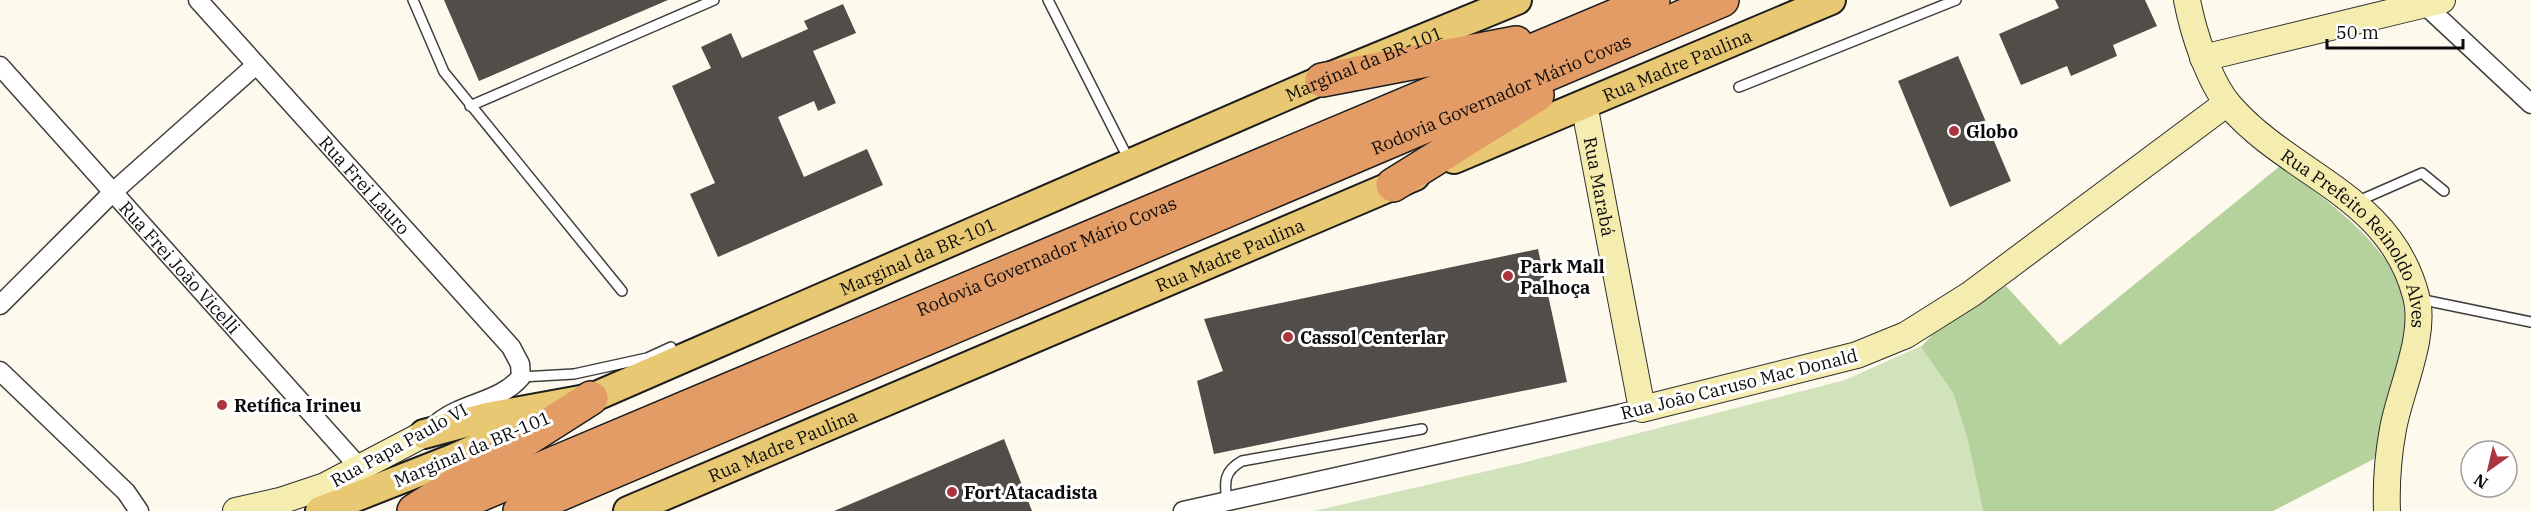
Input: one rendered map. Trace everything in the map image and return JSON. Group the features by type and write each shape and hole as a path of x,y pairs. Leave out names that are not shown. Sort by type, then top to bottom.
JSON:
{"highway":[{"name":"Rodovia Governador Mário Covas","path":"441,511 1653,0"},
{"name":"Rodovia Governador Mário Covas","path":"520,511 1722,0"},
{"path":"1322,81 1582,30"},
{"path":"1393,185 1623,41"},
{"path":"414,511 591,398"}],"main road":[{"name":"Marginal da BR-101","path":"320,511 442,463 1322,81 1516,0"},
{"name":"Rua Madre Paulina","path":"628,511 1831,0"},
{"name":"Rua Prefeito Reinoldo Alves","path":"2187,0 2191,23 2203,58 2227,103 2259,132 2354,203 2380,227 2396,250 2417,298 2418,325 2393,429 2388,464 2387,511"},
{"path":"2203,58 2433,2"},
{"name":"Rua João Caruso Mac Donald","path":"1642,409 1857,355 1906,335 1971,294 2227,103"},
{"name":"Rua Marabá","path":"1584,104 1642,409"},
{"path":"424,434 487,417 591,398"},
{"name":"Rua Papa Paulo VI","path":"236,511 280,501 325,486 424,434"}],"street":[{"name":"Rua Frei Lauro","path":"198,0 510,347 520,364 521,377"},
{"path":"2433,2 2531,104"},
{"path":"0,305 113,192 256,65"},
{"name":"Rua Frei João Vicelli","path":"0,66 360,468"},
{"path":"0,371 126,492 140,511"},
{"name":"Rua Papa Paulo VI","path":"424,434 459,410 508,390 521,377"},
{"name":"Rua João Caruso Mac Donald","path":"1183,511 1642,409"}],"lane":[{"path":"413,0 444,72 622,291"},
{"path":"470,106 714,0"},
{"path":"1048,0 1131,164"},
{"path":"1739,87 1956,0"},
{"path":"2354,203 2422,173 2444,191"},
{"path":"2417,298 2531,322"},
{"path":"521,377 574,374 647,358 671,347"},
{"path":"1227,501 1224,481 1230,467 1242,461 1422,429"}],"green space":[{"path":"2280,166 2323,198 2366,236 2384,258 2398,281 2406,307 2407,335 2386,422 2374,459 2273,511 1983,511 1967,437 1953,393 1921,347 1932,335 2006,286 2060,345"},
{"path":"1921,346 1953,393 1967,437 1983,511 1314,511 1522,463 1845,380"}],"building":[{"path":"444,0 668,0 479,81"},
{"path":"2055,0 2145,0 2157,26 2113,45 2117,56 2071,76 2067,66 2021,85 1999,34 2059,8"},
{"path":"843,4 856,33 813,51 836,103 818,111 814,101 778,117 804,177 867,149 883,185 718,257 690,194 715,183 672,86 711,68 701,47 731,33 742,58 808,29 804,21"},
{"name":"Globo","path":"1958,56 2011,181 1950,207 1898,81"},
{"path":"1538,249 1567,382 1214,454 1197,381 1223,371 1204,319"},
{"name":"Fort Atacadista","path":"1004,439 1032,511 834,511"}],"place":[{"name":"Globo","path":"1954,131"},
{"name":"Park Mall Palhoça","path":"1508,276"},
{"name":"Cassol Centerlar","path":"1288,337"},
{"name":"Retífica Irineu","path":"222,405"},
{"name":"Fort Atacadista","path":"952,492"}]}
